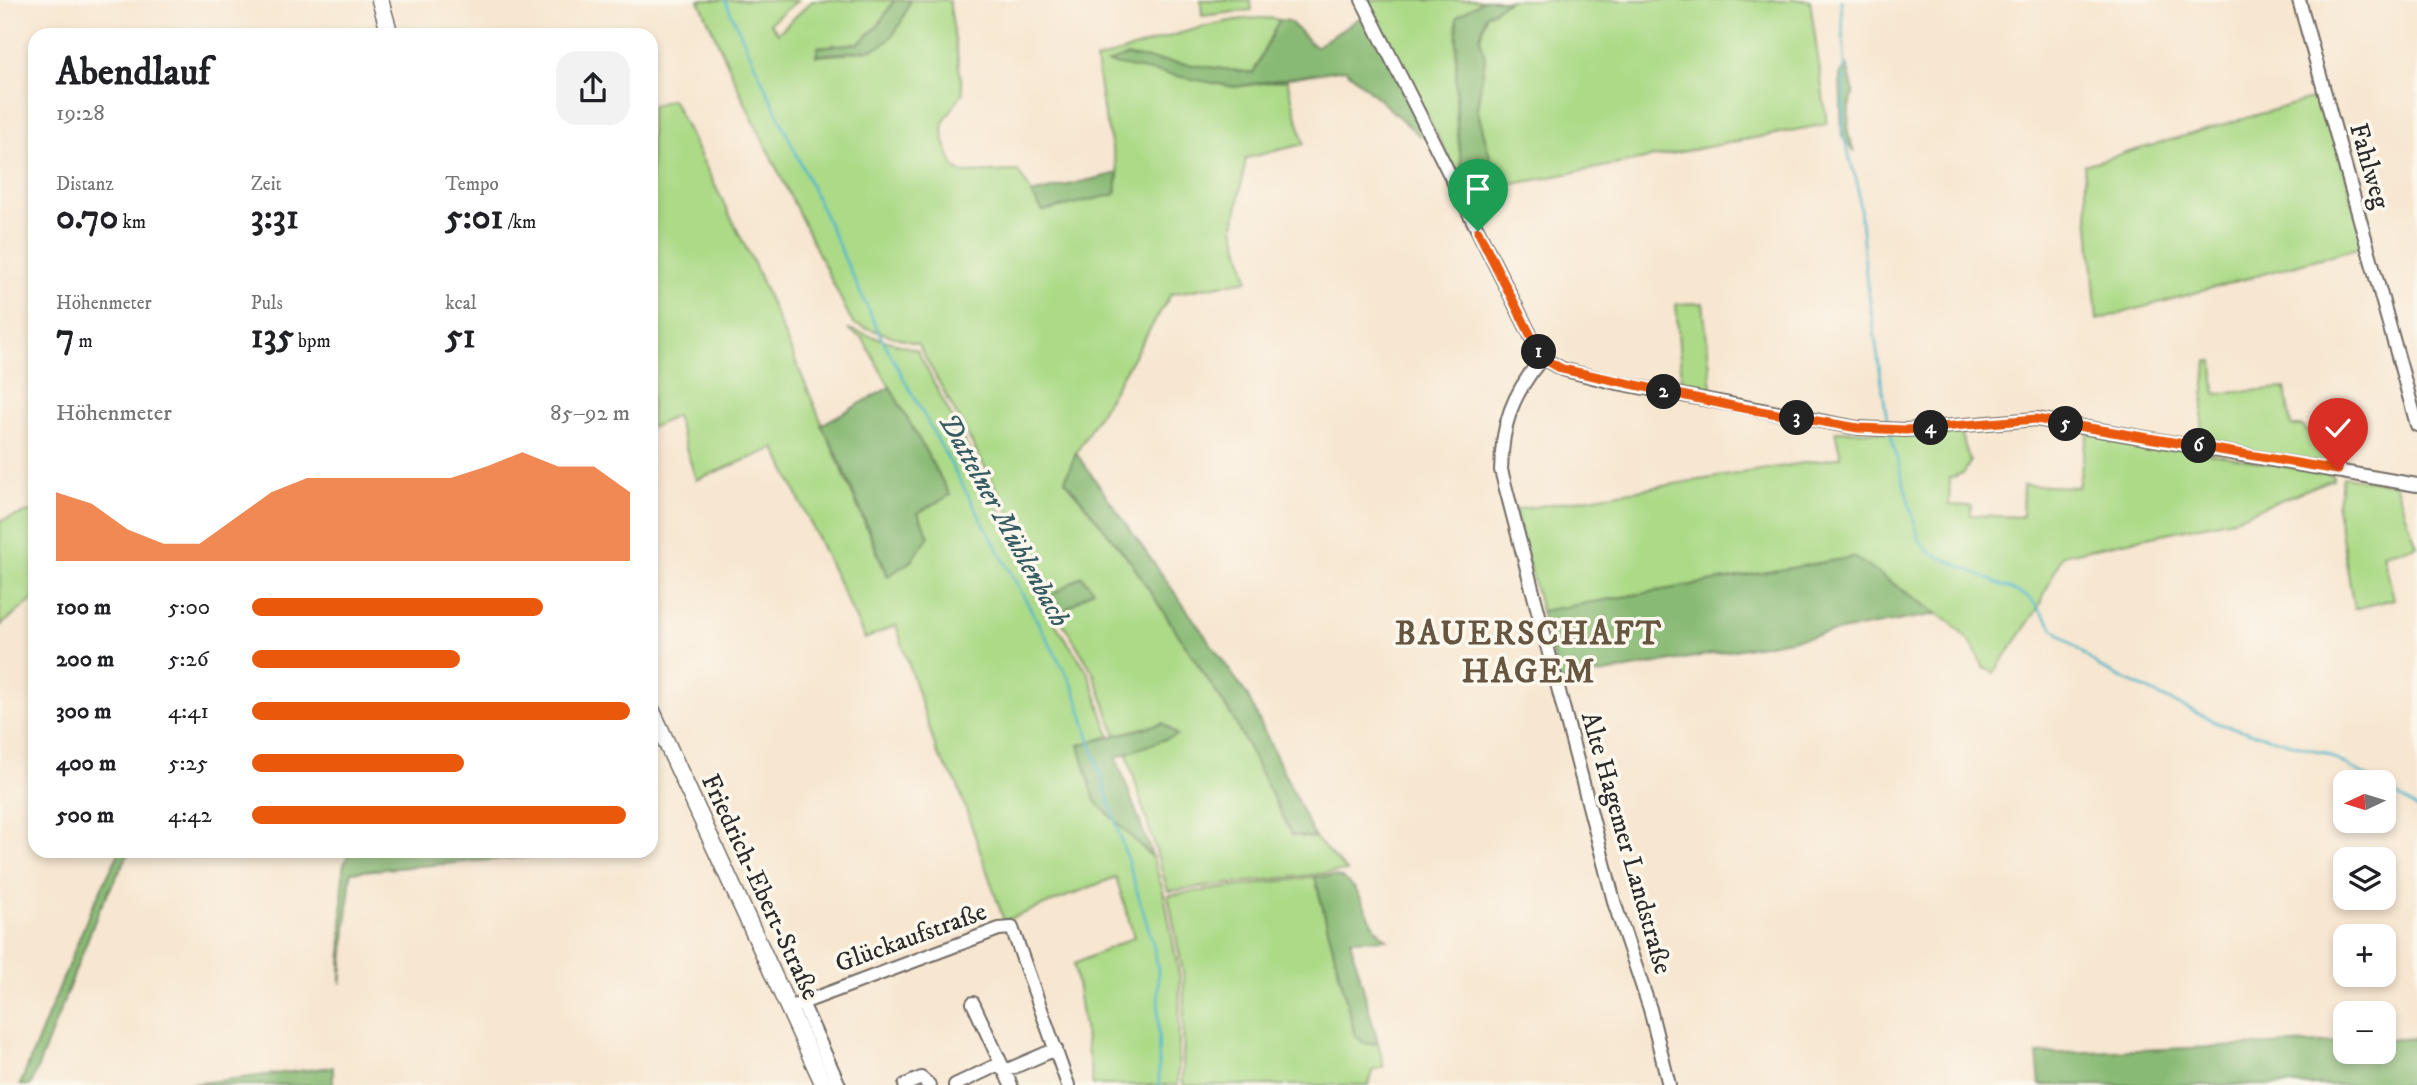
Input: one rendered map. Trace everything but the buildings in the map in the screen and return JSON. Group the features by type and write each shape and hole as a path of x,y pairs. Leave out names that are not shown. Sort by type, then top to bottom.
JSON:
{"main road":[{"path":"380,0 388,28"},
{"name":"Friedrich-Ebert-Straße","path":"658,723 796,1005 824,1085"}],"street":[{"path":"1363,0 1542,358 1562,369 1612,382 1858,428 1906,430 2036,419 2417,485"},
{"name":"Fahlweg","path":"2299,0 2417,425"},
{"name":"Alte Hagemer Landstraße","path":"1542,358 1515,397 1502,436 1501,470 1615,905 1650,1009 1669,1085"},
{"name":"Glückaufstraße","path":"796,1005 999,929 1012,928 1068,1085"},
{"path":"973,1003 1004,1077"},
{"name":"Friedrich-Ebert-Straße","path":"796,1005 839,1085"},
{"path":"1004,1077 1056,1049"},
{"path":"955,1085 993,1067 1004,1077"},
{"path":"905,1085 921,1079 929,1085"}],"green space":[{"path":"699,0 798,0 770,23 778,33 813,0 894,0 878,26 859,43 818,47 817,56 846,54 906,11 910,0 949,0 963,92 943,123 944,142 954,167 963,173 1018,171 1043,211 1116,194 1118,173 1103,109 1096,60 1214,24 1261,18 1279,20 1253,73 1127,56 1234,87 1287,80 1304,144 1246,158 1234,227 1248,280 1171,294 1076,453 1065,480 1131,562 1233,718 1292,835 1315,838 1347,871 1168,891 1127,755 1131,749 1176,735 1163,723 1116,735 1093,672 1058,615 1092,590 1082,576 1047,598 1026,542 918,344 853,324 751,116"},
{"path":"894,0 910,0 894,34 885,43 863,51 816,56 818,47 859,43 878,26"},
{"path":"1201,0 1250,0 1252,10 1202,16"},
{"path":"1368,0 1483,0 1457,18 1456,117 1464,188"},
{"path":"1483,0 1509,0 1486,15 1480,38 1485,57 1477,108 1501,199 1490,218 1475,219 1462,170 1459,144 1456,94 1457,17"},
{"path":"1509,0 1810,0 1827,124 1498,187 1477,108 1485,57 1480,38 1486,15"},
{"path":"1366,14 1424,133 1420,136 1345,69 1234,87 1108,63 1127,56 1253,73 1279,20 1289,21 1315,47"},
{"path":"1847,65 1854,93 1849,107 1848,133 1854,153 1842,136 1840,75"},
{"path":"2325,95 2364,246 2097,320 2084,165"},
{"path":"672,99 755,266 887,576 911,561 917,513 950,495 863,339 848,329 917,350 1023,555 1046,610 1088,672 1110,736 1079,745 1095,801 1153,858 1164,894 1180,979 1178,1085 1093,1085 1074,964 1134,937 1116,877 1004,921 957,783 938,755 896,625 865,639 775,448 696,480 676,416 658,425 658,104"},
{"path":"1118,173 1116,194 1043,211 1031,194"},
{"path":"1703,303 1712,388 1682,386 1676,304"},
{"path":"2207,361 2213,361 2215,394 2285,388 2291,426 2302,426 2322,445 2327,464 2200,443"},
{"path":"890,387 950,495 918,513 929,536 911,561 888,576 836,452 821,425"},
{"path":"1835,431 1961,433 1970,462 1964,473 1950,478 1949,505 1971,506 1971,515 2022,517 2023,485 2078,487 2088,432 2333,475 2333,479 2233,519 2062,555 2037,610 1994,673 1984,668 1971,643 1950,622 1854,557 1541,611 1515,510 1841,457"},
{"path":"1076,453 1247,695 1315,838 1292,835 1233,718 1131,562 1065,480"},
{"path":"2343,477 2395,484 2417,546 2383,554 2394,599 2354,609 2337,507"},
{"path":"28,512 28,604 0,626 0,521"},
{"path":"1854,557 1937,614 1559,681 1541,611"},
{"path":"1082,576 1093,590 1058,615 1047,598"},
{"path":"1163,723 1177,735 1116,757 1153,858 1095,801 1079,745"},
{"path":"116,858 126,858 99,910 31,1085 20,1085 91,909"},
{"path":"347,858 512,858 351,872 341,984 343,867"},
{"path":"1333,876 1352,885 1373,923 1387,939 1350,940 1378,1043 1365,1044 1355,1035 1315,877"},
{"path":"1315,877 1355,1035 1365,1044 1378,1043 1384,1067 1372,1071 1369,1085 1183,1085 1184,978 1168,895"},
{"path":"2417,1038 2417,1084 2040,1085 2037,1054 2333,1042 2333,1064 2396,1064 2396,1039"},
{"path":"333,1067 333,1085 183,1085"}],"waterway":[{"name":"Dattelner Mühlenbach","path":"725,0 881,337 1074,688 1153,943 1158,969 1159,1085"},
{"path":"1841,0 1845,65 1843,135 1858,186 1866,275 1888,426"},
{"path":"1890,433 1919,539 1929,552 2030,598 2055,630 2099,667 2220,724 2325,753 2355,770"},
{"path":"2396,794 2417,809"}],"district":[{"name":"BAUERSCHAFT HAGEM","path":"1529,653"}],"route":[{"path":"1478,231 1542,358 1562,369 1737,407 1858,428 1906,430 2036,419 2338,470"}]}
